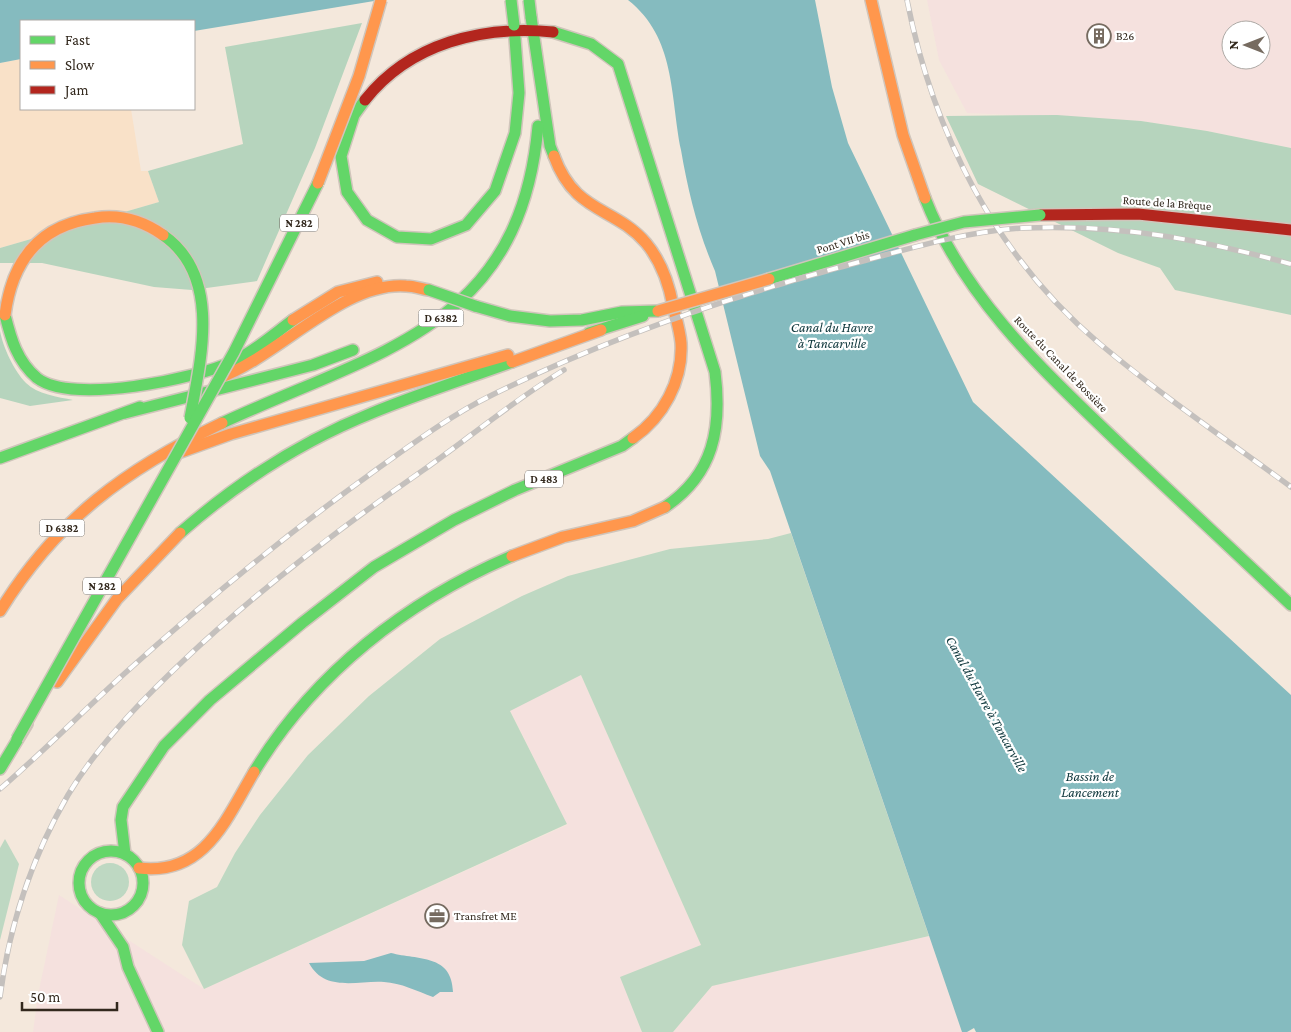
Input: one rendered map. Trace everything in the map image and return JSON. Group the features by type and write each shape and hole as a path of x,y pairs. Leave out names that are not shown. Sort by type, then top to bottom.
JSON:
{"main road":[{"name":"N 282","path":"0,769 274,275 319,182 359,76 381,0"},
{"name":"D 6382","path":"0,611 26,570 60,530 98,496 166,451 223,422 401,342 438,320 465,298 482,279 500,254 516,222 527,192 537,154 538,121 529,0"},
{"name":"Route du Canal de Bossière","path":"871,0 890,89 910,162 934,220 970,282 1006,329 1056,383 1291,605"},
{"path":"506,2 542,2"},
{"name":"D 6382","path":"380,340 405,328 429,311 472,275 489,252 504,223 519,183 526,150 527,114 514,25 506,2"},
{"name":"D 483","path":"125,854 121,820 123,807 138,781 164,746 210,700 294,629 374,567 454,520 515,490 616,449 635,438 656,418 671,395 679,370 682,344 669,286 657,259 646,243 631,230 588,204 571,188 558,168 550,146 531,18"},
{"path":"424,39 389,70 365,98 348,127 341,156 346,190 363,215 388,234 417,240 452,235 474,221 490,199 504,172 516,130 518,85 514,25"},
{"path":"139,868 155,871 169,870 185,861 215,837 257,766 297,714 342,665 408,612 472,574 527,550 562,537 630,521 657,511 690,487 704,468 713,446 719,422 719,397 715,372 629,95 618,64 604,39"},
{"name":"Route de la Brèque","path":"1040,215 1138,214 1291,230"},
{"path":"188,433 202,322 200,287 178,247 160,231 133,218 104,215 72,222 46,234 28,253 13,276 7,294 5,314 8,333 17,353 28,369 41,380 67,390 98,391 170,380 234,361 325,299 349,287 383,281 416,286 510,316 550,321 582,320 622,312 658,311"},
{"name":"Pont VII bis","path":"658,311 964,222 1040,215"},
{"path":"0,458 60,434 126,413 238,371 260,359 327,311 357,296 380,289 416,286"},
{"path":"17,739 127,587 196,518 264,467 334,429 372,413 658,311"},
{"path":"145,465 231,434 415,380 601,330"},
{"path":"126,413 312,365 364,346"},
{"path":"100,912 114,914 128,909 141,893 142,882 139,868 125,854 115,851 100,853 87,861 79,880 84,900 100,912 123,947 128,967 158,1032"},
{"path":"123,947 128,909"}],"shaded area":[{"path":"927,0 1291,0 1291,148 1207,131 1141,121 967,113 939,60"},
{"path":"20,59 20,110 131,110 141,171 148,171 159,202 0,248 0,63"},
{"path":"581,675 701,945 621,977 642,1032 33,1032 38,995 59,895 204,989 567,825 510,710"},
{"path":"929,936 962,1032 673,1032 712,986"}],"green space":[{"path":"362,23 315,148 257,281 192,290 154,287 42,263 0,263 0,248 159,202 148,171 243,144 225,47"},
{"path":"1057,115 1141,121 1207,131 1291,148 1291,315 1175,290 1160,268 1118,253 978,184 946,116"},
{"path":"0,331 17,372 26,383 36,390 73,400 30,406 0,398"},
{"path":"791,533 929,936 712,986 673,1032 642,1032 620,977 701,945 581,675 510,711 567,824 204,989 182,945 189,901 217,887 235,853 260,815 308,755 369,696 440,639 522,596 568,576 670,549 768,539"},
{"path":"5,839 19,864 0,940 0,848"},
{"path":"110,863 123,869 129,882 123,895 110,901 97,895 91,882 97,869"}],"water":[{"path":"0,0 380,0 195,31 195,20 20,20 20,59 0,63"},
{"name":"Bassin de Lancement","path":"628,0 815,0 832,87 848,143 973,402 1291,695 1291,1032 976,1032 974,1028 967,1032 962,1032 770,471 760,456 715,271 690,196 672,88 663,50 655,32 644,15"},
{"path":"391,953 422,958 440,965 447,971 453,992 440,992 433,997 397,984 333,982 316,972 309,963 364,961"}],"railway":[{"path":"907,0 918,49 933,97 952,144 974,188 1000,231 1029,272 1063,309 1123,363 1291,487"},
{"path":"0,789 183,622 337,498 460,412 533,375 575,357 662,323 793,280 952,238 999,230 1058,227 1126,231 1224,247 1291,264"},
{"path":"0,997 9,944 16,918 43,843 68,795 80,777 106,741 135,708 239,610 298,562 509,406 564,370"}],"traffic: fast":[{"path":"511,0 514,25"},
{"path":"529,0 531,17"},
{"path":"531,17 550,146 554,156"},
{"path":"365,100 354,115 341,156 347,192 367,220 397,237 431,239 466,225 495,191 515,133 519,93 514,25"},
{"path":"553,32 591,44 618,64 715,372 717,412 711,448 704,465 694,480 682,494 665,507"},
{"path":"222,423 386,350 432,323 471,290 503,248 526,194 538,126"},
{"path":"17,739 234,352 318,183"},
{"path":"925,198 942,235 962,269 984,302 1010,333 1065,391 1291,605"},
{"path":"915,235 964,222 1040,215"},
{"path":"163,235 182,252 194,273 200,295 203,320 202,345 190,418"},
{"path":"769,279 915,235"},
{"path":"429,290 475,306"},
{"path":"475,306 510,316 550,321 582,320 622,312 658,311"},
{"path":"5,315 16,349 30,371 37,378 54,386 77,389 134,386 192,375 216,368 234,361 249,352 293,320"},
{"path":"589,333 643,316"},
{"path":"125,413 313,365 353,350"},
{"path":"180,533 247,480 320,437 389,406 512,362"},
{"path":"0,458 140,407"},
{"path":"125,854 121,820 123,807 164,746 210,700 302,623 374,567 454,520 515,490 622,446 633,438"},
{"path":"254,772 278,736 305,703 334,672 366,644 400,618 436,595 473,574 512,556"},
{"path":"0,769 27,724"},
{"path":"111,851 129,857 137,865 143,883 137,901 129,909 111,915 93,909 85,901 79,883 85,865 93,857 111,851"},
{"path":"100,913 123,947 128,967 158,1032"}],"traffic: slow":[{"path":"318,183 359,76 381,0"},
{"path":"871,0 903,135 925,198"},
{"path":"554,156 563,175 573,189 584,199 634,231 646,243 660,265 669,289 681,343 679,371 675,384 662,409 633,438"},
{"path":"5,315 14,278 22,262 32,249 58,229 75,222 113,217 139,222 163,235"},
{"path":"658,311 769,279"},
{"path":"293,320 338,292 377,282"},
{"path":"219,378 242,368 335,307 359,295 382,288 409,286 429,290"},
{"path":"512,362 601,330"},
{"path":"181,452 231,434 508,355"},
{"path":"0,611 22,578 45,549 96,500 125,478 155,459 222,423"},
{"path":"512,556 563,537 633,521 665,507"},
{"path":"57,682 117,599 180,533"},
{"path":"139,868 162,868 181,863 197,854 211,841 223,825 254,772"}],"traffic: jam":[{"path":"365,100 383,80 404,64 450,42 475,35 500,32 553,32"},
{"path":"1040,215 1138,214 1291,230"}],"place":[{"name":"B26","path":"1099,36"},
{"name":"Transfret ME","path":"437,916"}],"water label":[{"name":"Canal du Havre à Tancarville","path":"832,336"},
{"name":"Canal du Havre à Tancarville","path":"987,704"}]}
